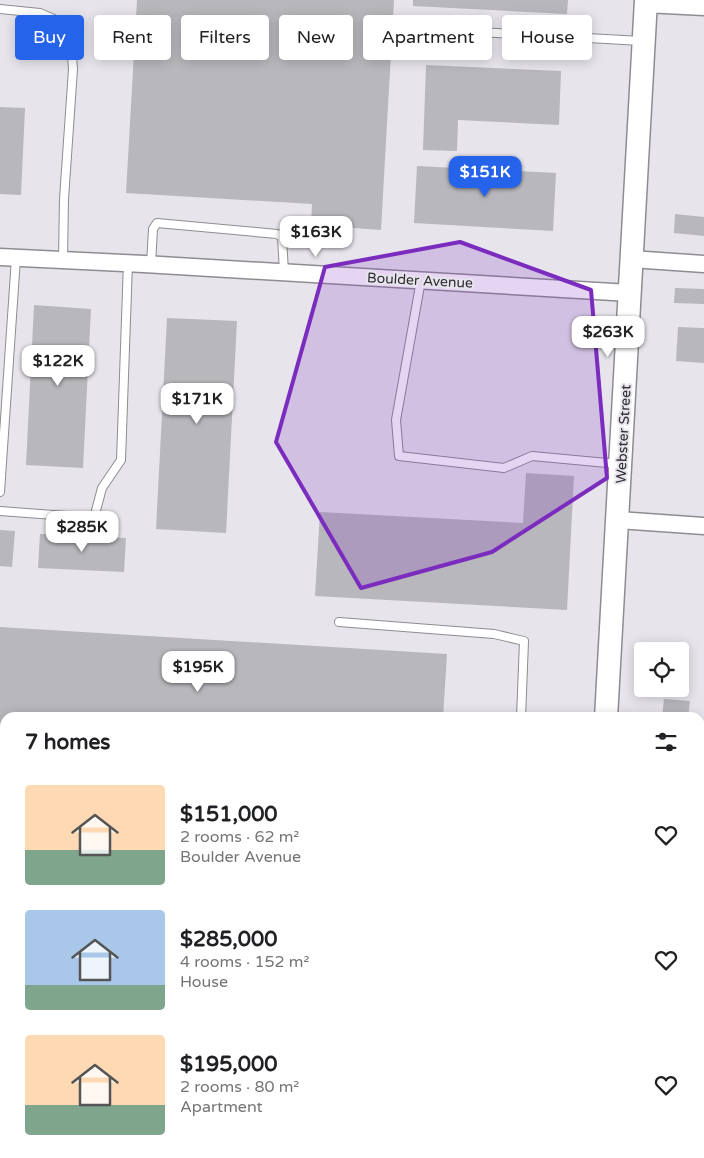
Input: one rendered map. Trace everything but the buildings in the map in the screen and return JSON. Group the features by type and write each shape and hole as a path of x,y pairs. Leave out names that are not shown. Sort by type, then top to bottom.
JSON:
{"street":[{"path":"646,2 704,6"},
{"name":"Webster Street","path":"606,712 646,2"},
{"name":"Boulder Avenue","path":"8,257 630,293"},
{"path":"631,260 704,264"},
{"path":"618,520 704,526"}],"lane":[{"path":"0,9 40,13 63,23 71,44 73,69 64,200 63,260"},
{"path":"492,33 643,41"},
{"path":"151,264 153,229 157,223 277,234 282,237 284,272"},
{"path":"0,492 8,257"},
{"path":"0,510 94,518 102,488 121,460 128,263"},
{"path":"421,280 396,420 399,456 504,468 532,456 621,464"},
{"path":"339,622 494,634 524,641 521,712"}],"highlighted area":[{"path":"460,242 591,290 607,478 492,552 361,588 276,442 325,267"}]}
